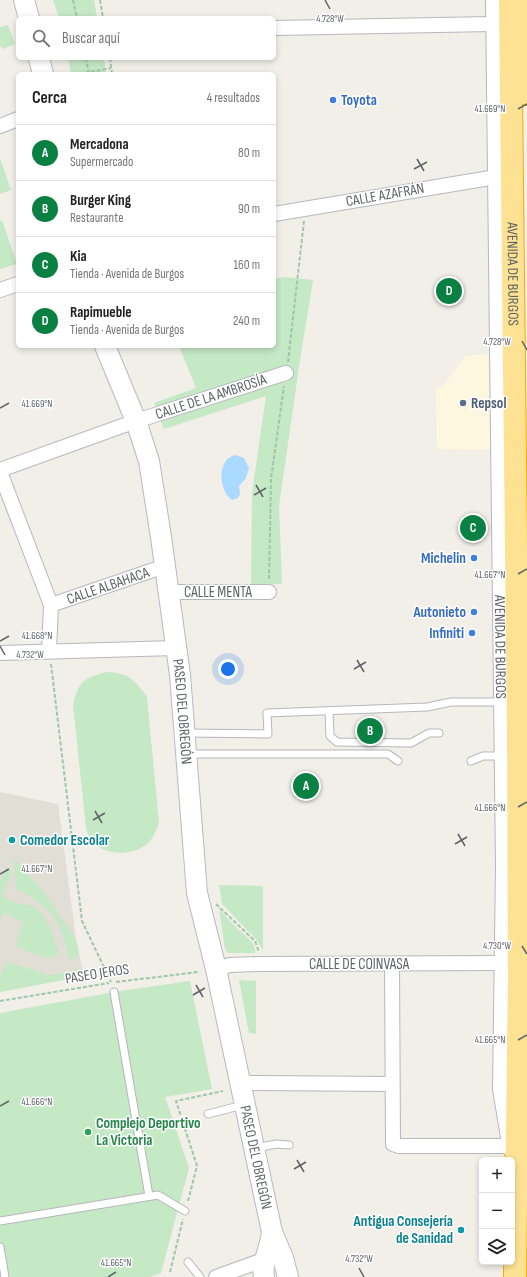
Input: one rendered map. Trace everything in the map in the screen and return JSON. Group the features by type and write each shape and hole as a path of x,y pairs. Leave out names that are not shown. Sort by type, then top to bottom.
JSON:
{"highway":[{"path":"526,0 527,94"},
{"name":"AVENIDA DE BURGOS","path":"499,3 511,78 514,335 515,761 523,814 515,1189"},
{"name":"AVENIDA DE BURGOS","path":"514,1229 515,1193"}],"street":[{"path":"24,0 28,16"},
{"name":"AVENIDA DE BURGOS","path":"499,3 493,24 496,176 501,702 515,761 503,866 500,1089 511,1157"},
{"path":"276,28 493,24"},
{"path":"40,60 43,72"},
{"path":"0,126 16,121"},
{"name":"CALLE AZAFRÁN","path":"276,214 496,176"},
{"path":"0,290 16,285"},
{"path":"497,388 514,335"},
{"name":"PASEO DEL OBREGÓN","path":"106,348 136,421 149,461 180,675 198,894 207,970 241,1083 272,1232"},
{"name":"CALLE DE LA AMBROSÍA","path":"0,471 136,421 286,372"},
{"path":"0,471 50,605 49,651"},
{"name":"CALLE ALBAHACA","path":"50,605 165,566"},
{"name":"CALLE MENTA","path":"168,592 269,592"},
{"path":"499,603 508,754 515,761"},
{"path":"0,653 175,648"},
{"path":"503,866 508,823 523,814"},
{"path":"503,913 519,980"},
{"path":"392,964 393,1144 399,1146 509,1146"},
{"name":"CALLE DE COINVASA","path":"207,970 230,965 502,964"},
{"name":"PASEO DEL OBREGÓN","path":"241,1083 392,1084"},
{"path":"265,1268 270,1249 272,1232"},
{"path":"272,1232 283,1258 288,1277"},
{"path":"216,1277 265,1268 273,1263 283,1277"}],"lane":[{"path":"184,733 268,734 267,713 329,712 427,707 451,702 501,702"},
{"path":"329,712 330,736 337,742 410,743 429,733 438,733"},
{"path":"186,754 388,754 398,761"},
{"path":"471,761 483,756 515,761"},
{"path":"114,992 149,1196"},
{"path":"208,1114 245,1104"},
{"path":"255,1148 276,1144 289,1145"},
{"path":"0,1221 158,1195 185,1211"},
{"path":"0,1247 5,1277"},
{"path":"188,1262 200,1277"}],"path":[{"path":"73,0 77,16"},
{"path":"100,0 103,16"},
{"path":"86,60 89,72"},
{"path":"110,60 112,72"},
{"path":"93,72 111,68"},
{"path":"269,592 271,479 306,208"},
{"path":"49,651 82,921 111,982"},
{"path":"198,894 220,906 255,941 260,954"},
{"name":"PASEO JEROS","path":"0,1001 111,982 207,970"},
{"path":"170,1272 197,1166 176,1101 223,1091"}],"shaded area":[{"name":"Repsol","path":"489,354 490,450 437,449 436,387 442,387 465,356"},
{"path":"0,792 58,804 76,939 84,976 0,992"}],"green space":[{"path":"53,0 94,0 97,16 58,16"},
{"path":"8,25 15,44 3,49 0,46 0,27"},
{"path":"68,60 104,60 106,72 71,72"},
{"path":"0,158 11,190 0,194"},
{"path":"2,220 16,264 0,269 0,221"},
{"path":"285,277 313,280 279,506 282,584 251,585 252,493 266,396 164,429 154,403 196,388 180,348 276,348 276,279"},
{"path":"107,672 121,674 131,678 147,697 159,823 154,835 146,845 133,851 118,853 110,852 96,845 87,833 73,705 77,691 83,682 92,676"},
{"path":"12,859 17,862 41,888 76,939 79,955 75,959 70,959 62,934 54,917 37,901 17,889"},
{"path":"7,867 12,873 2,896 15,903 31,905 40,911 50,926 58,955 48,958 42,957 15,945 24,923 3,913 0,919 0,882"},
{"path":"219,885 263,886 263,950 255,938 222,904"},
{"path":"219,908 251,941 255,953 228,953 225,949"},
{"path":"8,962 50,975 82,969 84,976 0,992 0,975"},
{"path":"239,980 256,981 256,1034 249,1033"},
{"name":"Complejo Deportivo La Victoria","path":"190,981 212,1089 165,1097 189,1168 161,1273 150,1277 0,1277 0,1013 120,991"}],"water":[{"path":"235,455 244,458 249,468 246,478 239,486 240,494 238,498 232,500 224,490 222,483 222,469 229,458"}],"place":[{"name":"Toyota","path":"333,100"},
{"name":"Rapimueble","path":"449,291"},
{"name":"Repsol","path":"463,403"},
{"name":"Kia","path":"473,528"},
{"name":"Michelin","path":"474,558"},
{"name":"Autonieto","path":"474,612"},
{"name":"Infiniti","path":"472,633"},
{"name":"Burger King","path":"370,731"},
{"name":"Mercadona","path":"306,786"},
{"name":"Comedor Escolar","path":"12,840"},
{"name":"Complejo Deportivo La Victoria","path":"88,1132"},
{"name":"Antigua Consejería de Sanidad","path":"461,1230"}]}
